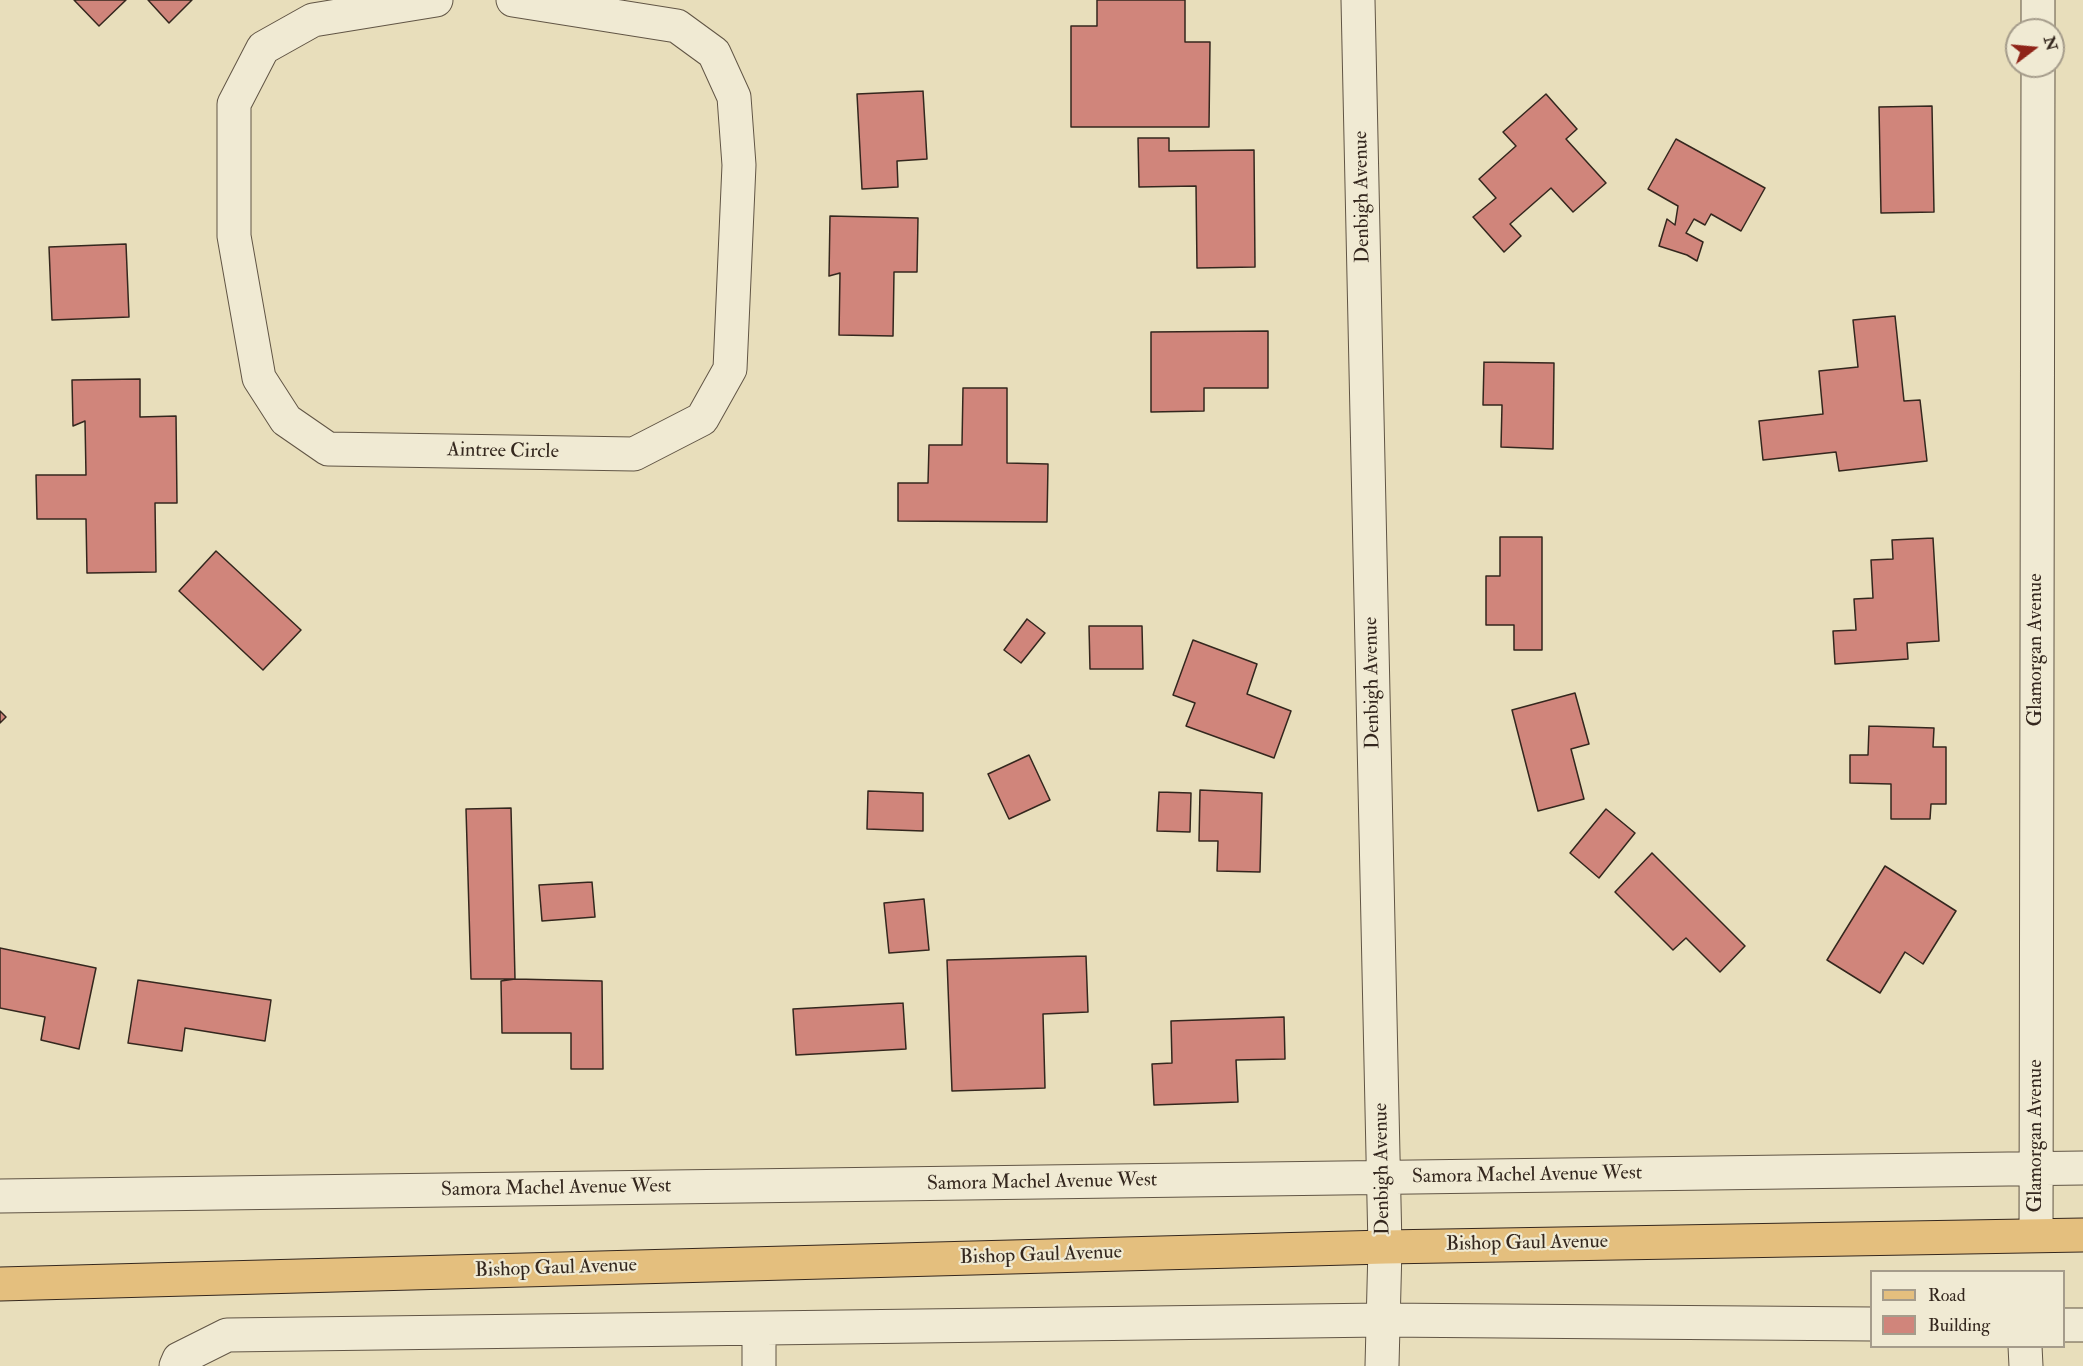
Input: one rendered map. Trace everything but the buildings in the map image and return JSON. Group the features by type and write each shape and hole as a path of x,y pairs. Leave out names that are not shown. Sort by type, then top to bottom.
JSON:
{"main road":[{"name":"Bishop Gaul Avenue","path":"0,1284 1384,1247 2036,1234 2083,1235"}],"street":[{"name":"Aintree Circle","path":"436,0 313,20 263,48 234,104 234,236 259,378 286,420 328,449 634,454 702,418 730,369 739,165 734,97 714,52 677,26 513,0"},
{"name":"Denbigh Avenue","path":"1358,0 1383,1179 1382,1366"},
{"path":"2038,0 2038,18"},
{"name":"Glamorgan Avenue","path":"2036,1234 2038,78"},
{"name":"Samora Machel Avenue West","path":"0,1196 2083,1168"},
{"path":"176,1366 179,1359 226,1335 1382,1320 1870,1324"},
{"path":"2065,1325 2083,1324"},
{"path":"759,1329 759,1366"},
{"path":"2025,1348 2026,1366"}]}
